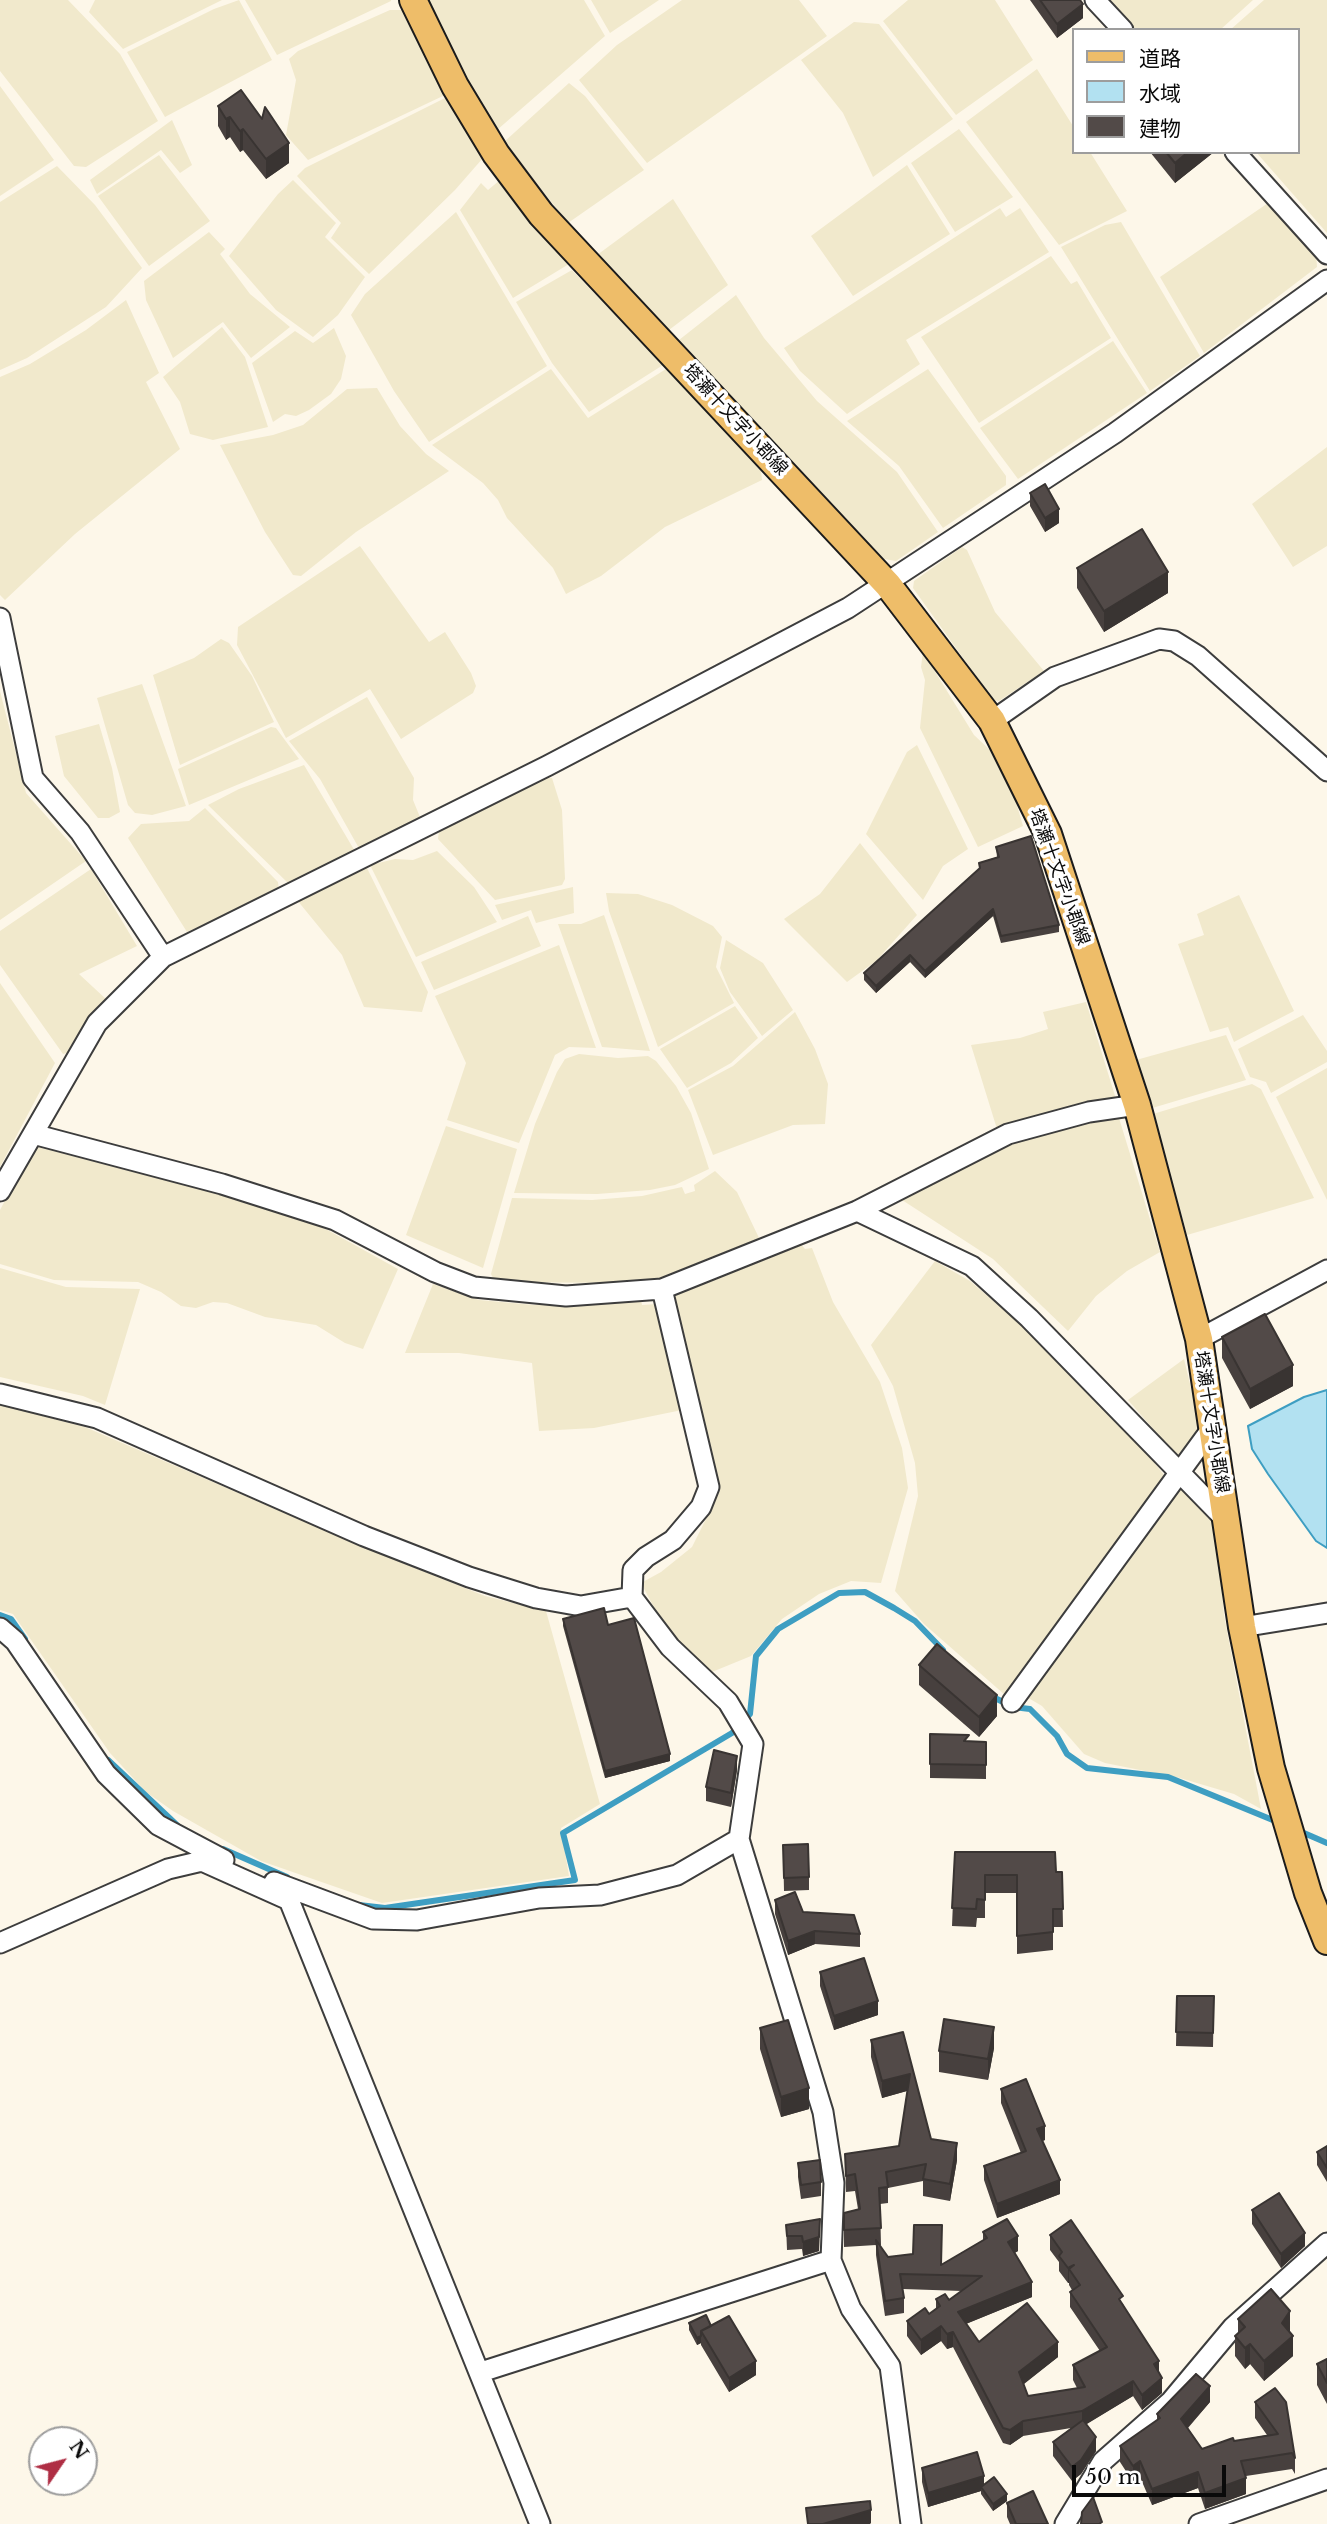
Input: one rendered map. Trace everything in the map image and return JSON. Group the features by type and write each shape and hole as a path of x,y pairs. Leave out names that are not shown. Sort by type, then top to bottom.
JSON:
{"main road":[{"name":"塔瀬十文字小郡線","path":"413,0 455,86 496,154 541,214 888,585 992,721 1048,834 1137,1105 1199,1339 1242,1627 1271,1768 1308,1893 1327,1941"}],"street":[{"path":"1095,0 1121,28"},
{"path":"1237,154 1327,254"},
{"path":"0,1191 97,1023 163,957 547,766 888,585 1115,433 1327,279"},
{"path":"0,618 33,778 80,832 163,957"},
{"path":"992,721 1055,677 1159,639 1174,641 1198,656 1327,771"},
{"path":"33,1134 222,1184 335,1220 435,1272 474,1286 566,1296 662,1289 857,1211 1008,1134 1089,1112 1137,1105"},
{"path":"857,1211 972,1266 1029,1318 1226,1520"},
{"path":"1199,1339 1327,1269"},
{"path":"662,1289 709,1488 701,1507 673,1540 646,1557 633,1570 632,1597 670,1647 728,1702 753,1744 739,1839 823,2112 834,2183 831,2260 851,2309 890,2366 911,2524"},
{"path":"0,1394 97,1419 352,1531 468,1577 536,1598 581,1606 632,1597"},
{"path":"1012,1702 1212,1428"},
{"path":"1242,1627 1327,1613"},
{"path":"0,1628 15,1641 106,1774 158,1825 289,1900 540,2524"},
{"path":"0,1943 168,1869 202,1861 373,1919 417,1920 538,1898 600,1895 677,1875 739,1839"},
{"path":"1065,2524 1103,2461 1171,2401 1233,2327 1327,2243"},
{"path":"481,2372 831,2260"},
{"path":"1199,2524 1327,2479"}],"shaded area":[{"path":"0,0 68,0 120,54 158,121 86,167 74,166 0,71"},
{"path":"95,0 222,0 123,49 89,12"},
{"path":"239,0 272,60 165,117 127,52 214,9"},
{"path":"245,0 391,0 391,1 277,55"},
{"path":"428,0 584,0 605,36 497,130 458,66"},
{"path":"591,0 659,0 610,33"},
{"path":"682,0 799,0 827,36 647,163 579,80 617,45"},
{"path":"908,0 995,0 1033,60 956,115 883,21"},
{"path":"1107,0 1253,0 1222,28 1134,28"},
{"path":"1264,0 1327,0 1327,233 1258,154 1299,154 1299,28 1232,28"},
{"path":"390,10 403,10 445,95 308,160 286,135 296,80 289,59 298,51"},
{"path":"854,22 879,24 953,119 873,177 843,113 801,60"},
{"path":"1037,69 1072,124 1072,154 1091,154 1127,211 1059,245 966,122"},
{"path":"569,83 585,96 644,170 568,223 504,142"},
{"path":"0,86 54,160 0,196"},
{"path":"447,97 483,158 455,190 369,274 331,238 341,223 297,176 305,168"},
{"path":"172,120 192,165 180,173 161,150 97,194 90,180"},
{"path":"959,129 1013,197 955,232 911,163"},
{"path":"159,155 210,221 149,266 98,196"},
{"path":"907,165 950,234 853,296 811,236"},
{"path":"57,166 95,205 142,268 106,307 27,358 0,370 0,202"},
{"path":"293,180 336,223 325,237 365,277 338,315 313,337 276,310 229,256 278,194"},
{"path":"500,180 526,217 569,264 513,298 460,210 481,183 488,190"},
{"path":"673,199 728,285 669,330 597,255"},
{"path":"1271,201 1316,252 1317,267 1204,353 1160,277"},
{"path":"1000,208 1006,217 1020,208 1049,252 906,340 920,364 847,414 800,371 784,348"},
{"path":"456,212 547,366 429,442 394,391 351,315 365,294"},
{"path":"1121,222 1200,356 1150,391 1061,247 1105,225"},
{"path":"209,232 225,249 220,254 250,294 290,327 251,358 223,322 173,358 146,300 144,281"},
{"path":"1051,256 1071,284 1077,281 1111,338 979,423 921,337"},
{"path":"572,270 663,365 589,412 552,363 516,302"},
{"path":"736,295 764,338 817,401 897,472 938,532 896,561 884,559 679,340"},
{"path":"126,300 159,373 146,382 180,449 75,534 5,600 0,595 0,377 30,364 86,330"},
{"path":"222,327 245,357 268,427 213,440 190,434 180,402 163,377"},
{"path":"334,328 346,356 341,379 331,394 309,410 296,416 285,414 273,422 252,363 295,331 313,343"},
{"path":"1113,341 1147,393 1018,479 980,428"},
{"path":"551,369 588,418 666,369 761,471 762,480 665,527 601,576 566,594 553,568 507,518 498,500 483,483 432,445"},
{"path":"928,369 1006,476 1006,485 943,528 899,466 847,421"},
{"path":"377,388 400,426 426,454 449,471 356,532 301,576 293,575 265,532 220,445 273,435 303,425 347,389"},
{"path":"1327,447 1327,546 1293,567 1252,504"},
{"path":"360,546 429,642 445,632 471,673 476,686 473,693 401,739 370,689 286,738 237,645 238,627"},
{"path":"962,547 967,550 995,612 1044,671 999,701 993,700 913,588 914,581"},
{"path":"221,639 229,643 252,676 274,722 180,765 153,675 194,658"},
{"path":"923,652 974,735 990,750 1016,802 1023,826 978,847 920,728 925,680 921,667"},
{"path":"142,684 186,806 152,815 135,813 128,805 97,698"},
{"path":"0,691 26,793 86,861 0,920"},
{"path":"367,697 414,778 413,800 422,822 360,850 320,779 289,741"},
{"path":"99,724 112,768 120,812 109,818 98,818 64,776 55,736"},
{"path":"271,727 276,728 299,759 189,805 178,769"},
{"path":"917,745 968,849 943,866 923,900 866,834 907,752"},
{"path":"304,765 356,853 288,883 208,805 239,789"},
{"path":"552,778 562,810 565,879 562,885 495,900 438,839 439,830"},
{"path":"205,808 278,882 279,890 187,932 128,838 141,824 189,821"},
{"path":"860,843 917,915 876,961 847,982 784,919 820,894"},
{"path":"437,851 474,887 497,922 416,957 370,865 395,859 413,860"},
{"path":"367,868 428,992 422,1012 364,1007 342,955 297,900"},
{"path":"91,869 137,946 79,974 107,1000 84,1025 71,1052 63,1054 0,965 0,931"},
{"path":"573,887 574,913 536,923 531,910 502,920 495,905"},
{"path":"606,893 638,894 672,905 713,926 722,937 716,967 734,1003 658,1047 609,911"},
{"path":"1239,895 1294,1011 1234,1042 1228,1027 1210,1032 1178,944 1204,935 1197,914"},
{"path":"604,915 650,1051 602,1047 558,924 581,924"},
{"path":"528,916 541,946 434,990 421,962"},
{"path":"726,940 763,963 793,1010 762,1036 730,992 720,968"},
{"path":"559,945 596,1048 569,1047 555,1055 519,1143 447,1120 466,1063 435,996"},
{"path":"0,983 55,1063 0,1167"},
{"path":"1086,1002 1116,1099 997,1129 971,1045 1020,1038 1048,1029 1043,1012"},
{"path":"735,1006 758,1038 731,1063 687,1088 660,1049"},
{"path":"795,1012 815,1049 828,1084 825,1124 793,1125 713,1155 688,1090 733,1066"},
{"path":"1303,1015 1327,1051 1327,1062 1271,1093 1266,1082 1250,1077 1238,1049"},
{"path":"1226,1035 1246,1080 1149,1109 1136,1060"},
{"path":"579,1054 618,1058 648,1056 656,1061 676,1086 691,1113 709,1169 675,1185 650,1190 597,1194 514,1193 535,1124 557,1072 565,1059"},
{"path":"1327,1068 1327,1200 1276,1097"},
{"path":"1252,1084 1261,1089 1314,1198 1187,1235 1153,1114"},
{"path":"1115,1113 1119,1118 1160,1252 1127,1271 1096,1296 1068,1331 993,1259 899,1198 1019,1139"},
{"path":"446,1126 517,1149 483,1268 406,1235"},
{"path":"34,1146 279,1210 313,1222 398,1269 363,1349 345,1343 316,1325 265,1317 227,1303 213,1302 196,1308 181,1306 161,1292 138,1282 54,1280 0,1264 0,1210"},
{"path":"715,1171 737,1192 760,1240 657,1279 631,1283 495,1282 491,1274 512,1198 592,1200 642,1196 682,1187 685,1194 695,1191 694,1185"},
{"path":"800,1243 805,1249 812,1248 833,1302 880,1382 902,1448 908,1488 881,1583 851,1581 819,1594 782,1619 751,1656 712,1672 686,1652 657,1613 641,1583 661,1572 692,1547 720,1491 672,1301 676,1291"},
{"path":"935,1261 970,1281 1018,1322 1136,1440 1164,1475 1005,1695 924,1624 895,1591 918,1496 915,1463 893,1386 871,1345"},
{"path":"0,1268 66,1287 140,1289 105,1405 83,1396 0,1377"},
{"path":"433,1284 479,1300 534,1305 641,1300 642,1305 657,1304 682,1410 594,1428 539,1431 532,1363 459,1353 405,1353"},
{"path":"1184,1359 1199,1421 1195,1434 1180,1455 1174,1453 1128,1400"},
{"path":"0,1405 85,1427 485,1596 546,1611 600,1804 561,1828 569,1876 382,1903 261,1861 173,1811 146,1792 110,1753 13,1614 0,1610"},
{"path":"1182,1488 1216,1521 1224,1615 1261,1809 1234,1794 1180,1778 1105,1763 1084,1754 1042,1706 1025,1696"}],"water":[{"path":"1327,1390 1327,1548 1316,1541 1268,1474 1252,1449 1248,1426 1304,1397"}],"building":[{"path":"1040,0 1080,0 1083,4 1057,24"},
{"path":"241,90 262,119 265,107 289,143 266,159 243,129 240,131 230,117 226,119 218,106"},
{"path":"1168,154 1186,154 1175,163"},
{"path":"1045,484 1059,509 1045,518 1030,493"},
{"path":"1142,529 1168,572 1104,611 1077,568"},
{"path":"1031,836 1059,925 1001,936 993,909 925,971 910,955 876,986 864,973 980,868 979,863 999,857 996,847"},
{"path":"1265,1314 1293,1365 1250,1389 1222,1337"},
{"path":"604,1608 608,1625 634,1618 670,1754 605,1771 563,1619"},
{"path":"937,1644 997,1695 979,1717 919,1665"},
{"path":"930,1734 969,1735 964,1741 986,1742 986,1765 930,1764"},
{"path":"714,1750 737,1756 731,1793 706,1787"},
{"path":"808,1844 809,1877 784,1878 783,1845"},
{"path":"955,1852 1055,1852 1056,1872 1062,1872 1063,1909 1053,1909 1053,1932 1017,1936 1017,1875 985,1875 985,1900 977,1899 976,1909 952,1908"},
{"path":"795,1892 803,1912 854,1915 860,1934 815,1931 788,1941 775,1900"},
{"path":"864,1958 878,2001 834,2016 820,1972"},
{"path":"1177,1996 1214,1996 1213,2033 1176,2032"},
{"path":"944,2019 994,2027 988,2059 939,2051"},
{"path":"788,2020 809,2088 781,2097 760,2028"},
{"path":"903,2032 931,2139 957,2143 950,2184 923,2179 926,2164 886,2172 888,2187 879,2188 881,2228 844,2230 844,2213 860,2209 855,2174 846,2176 845,2154 899,2146 910,2074 882,2081 871,2040"},
{"path":"1026,2079 1045,2126 1037,2129 1060,2180 997,2204 984,2166 1026,2151 1001,2089"},
{"path":"1327,2146 1327,2168 1317,2152"},
{"path":"820,2160 821,2182 801,2185 798,2163"},
{"path":"1279,2193 1305,2233 1281,2254 1252,2210"},
{"path":"820,2219 819,2237 803,2242 802,2236 787,2236 786,2225"},
{"path":"1007,2219 1018,2236 1008,2242 1032,2282 958,2312 979,2342 1027,2303 1058,2342 1019,2372 1028,2396 1085,2387 1073,2365 1107,2347 1070,2292 1080,2285 1069,2269 1074,2265 1068,2268 1059,2256 1062,2252 1050,2235 1071,2220 1123,2296 1119,2299 1159,2361 1154,2364 1162,2378 1142,2395 1133,2381 1082,2411 1023,2421 1010,2430 1003,2428 953,2332 947,2334 941,2326 921,2340 907,2321 925,2308 929,2314 940,2306 936,2299 945,2294 949,2300 982,2276 900,2274 904,2298 885,2301 876,2240 888,2257 913,2254 914,2225 942,2225 941,2265 987,2238 983,2232"},
{"path":"1271,2289 1290,2311 1282,2323 1293,2336 1264,2361 1250,2344 1245,2348 1235,2336 1245,2327 1238,2319"},
{"path":"706,2315 711,2326 701,2331 701,2336 697,2338 689,2323"},
{"path":"729,2316 756,2361 729,2378 701,2331"},
{"path":"1327,2359 1327,2383 1317,2364"},
{"path":"1196,2374 1210,2386 1181,2419 1202,2449 1233,2438 1234,2441 1278,2434 1255,2402 1275,2388 1286,2402 1295,2458 1292,2453 1241,2461 1246,2478 1205,2493 1198,2472 1152,2489 1140,2461 1133,2466 1120,2446 1160,2418 1157,2414"},
{"path":"1083,2420 1096,2437 1081,2460 1072,2467 1053,2442"},
{"path":"977,2452 984,2476 928,2493 922,2468"},
{"path":"994,2477 1007,2494 993,2504 981,2487"},
{"path":"1033,2491 1048,2524 1016,2524 1007,2503"},
{"path":"1093,2497 1102,2522 1081,2524 1082,2512"},
{"path":"870,2501 871,2510 823,2524 808,2524 806,2508"}],"waterway":[{"path":"359,1905 385,1908 575,1880 563,1833 732,1733 750,1714 756,1656 778,1629 839,1593 865,1592 915,1621 943,1650"},
{"path":"0,1615 11,1619 25,1639"},
{"path":"991,1696 1013,1707 1030,1709 1057,1736 1067,1754 1087,1768 1168,1777 1280,1823"},
{"path":"108,1760 179,1827"},
{"path":"1297,1830 1327,1843"},
{"path":"223,1849 287,1877"}]}
